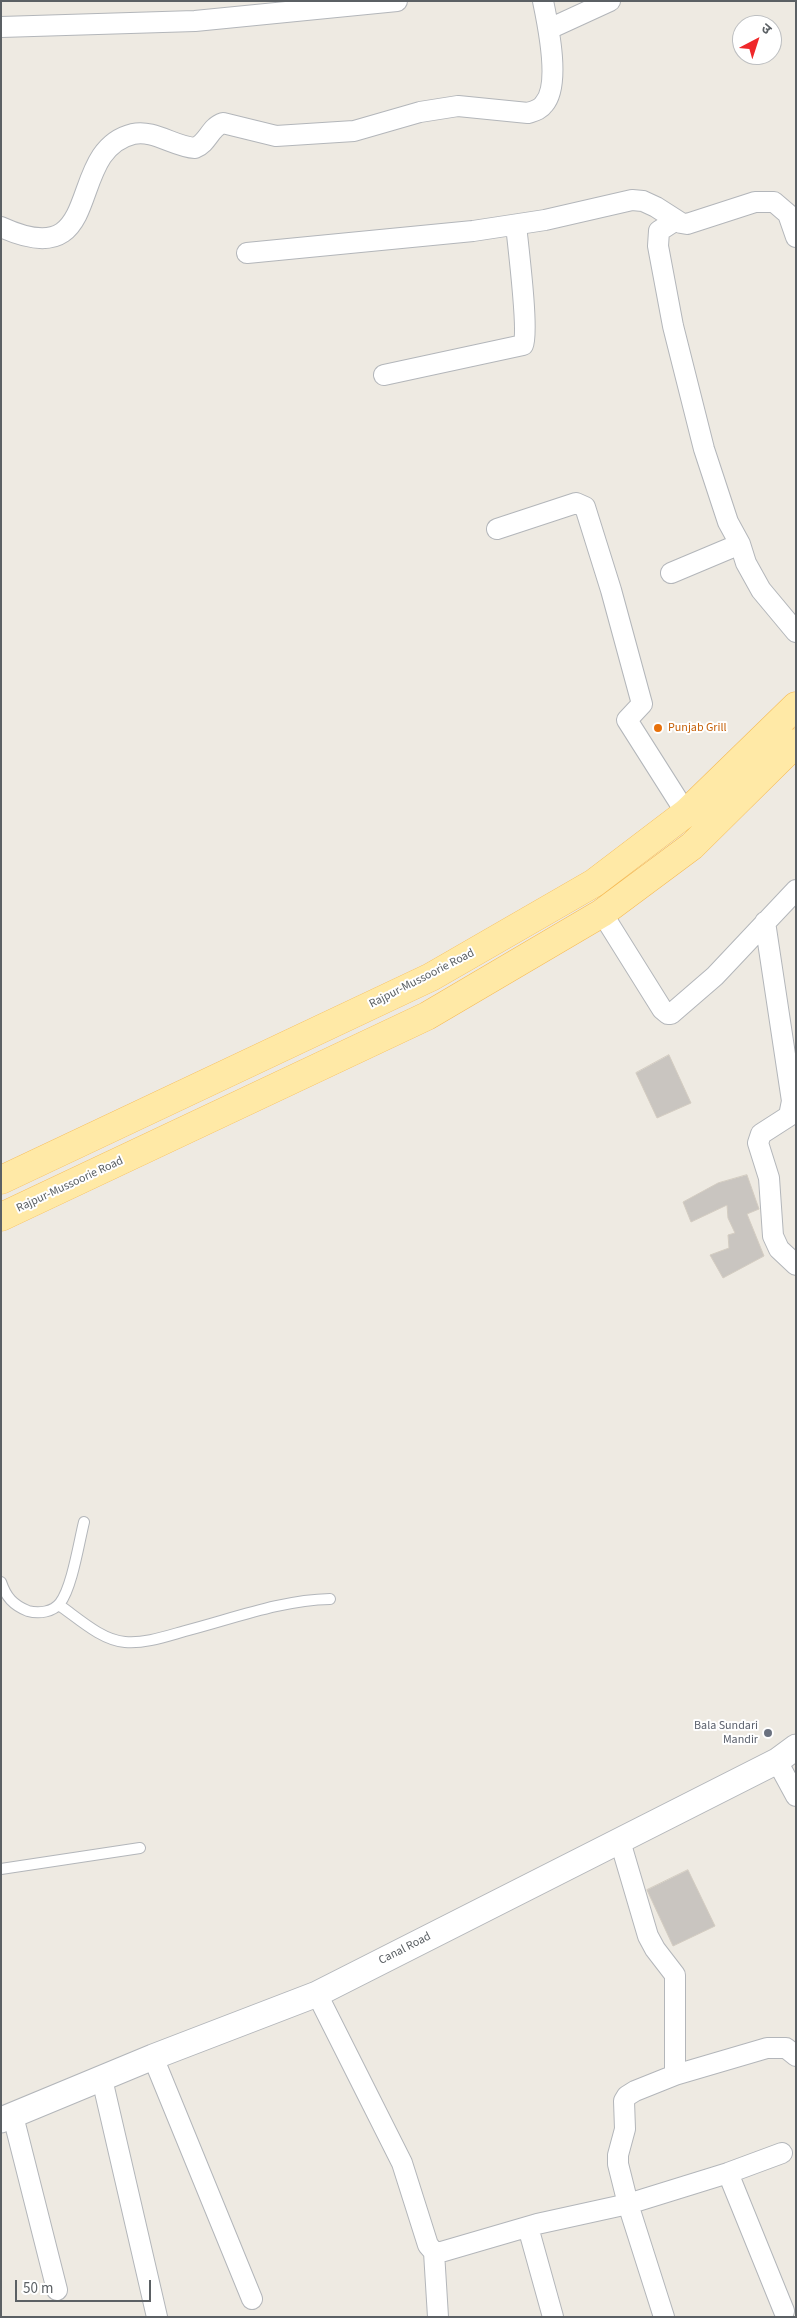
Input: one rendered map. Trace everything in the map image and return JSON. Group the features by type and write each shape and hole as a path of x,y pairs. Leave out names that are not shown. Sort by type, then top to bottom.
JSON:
{"main road":[{"name":"Rajpur-Mussoorie Road","path":"1,1180 431,977 594,883 686,813 796,706"},
{"name":"Rajpur-Mussoorie Road","path":"1,1217 427,1016 602,913 692,846 725,812 794,749"},
{"path":"709,791 725,812"}],"street":[{"path":"1,27 195,22 396,1"},
{"path":"1,227 38,239 55,238 62,233 81,207 99,159 114,144 126,136 136,133 195,148 202,144 215,127 223,123 276,136 354,131 420,112 458,106 528,113 537,110 544,105 549,97 551,86 552,56 543,1"},
{"path":"549,29 610,1"},
{"path":"247,253 516,225 632,200 656,207 681,222 693,223 755,202 774,202 788,214 796,237"},
{"path":"676,220 661,228 657,236 673,326 704,449 728,522 740,544 746,562 762,590 796,632"},
{"path":"384,374 523,345 525,336 524,318 516,225"},
{"path":"497,529 576,503 585,508 611,590 642,704 627,720 686,813"},
{"path":"672,573 740,544"},
{"path":"602,913 662,1009 668,1014 675,1011 715,976 796,890"},
{"path":"765,922 792,1101 789,1116 762,1134 758,1143 769,1178 773,1236 776,1244 796,1266"},
{"path":"786,1754 796,1796"},
{"name":"Canal Road","path":"7,2118 102,2080 153,2057 317,1994 620,1841 786,1754"},
{"path":"620,1841 648,1936 655,1949 675,1975 675,2075"},
{"path":"317,1994 402,2162 428,2245 434,2252 438,2317"},
{"path":"664,2317 628,2204 618,2164 619,2148 625,2129 624,2101 630,2093 675,2075 767,2048 786,2048 796,2056"},
{"path":"153,2057 252,2299"},
{"path":"102,2080 157,2317"},
{"path":"7,2118 57,2290"},
{"path":"434,2252 441,2252 528,2227 628,2204 728,2173 782,2153"},
{"path":"728,2173 784,2311"},
{"path":"528,2227 553,2317"}],"lane":[{"path":"1,1582 5,1594 20,1608 35,1613 45,1612 59,1605 66,1593 84,1522"},
{"path":"59,1605 108,1637 125,1642 144,1641 299,1601 330,1599"},
{"path":"1,1869 140,1848"}],"building":[{"path":"669,1055 691,1103 657,1118 636,1073"},
{"path":"747,1175 759,1209 747,1214 764,1256 723,1278 710,1255 729,1248 728,1235 735,1233 728,1218 727,1205 691,1222 683,1202 718,1183"},
{"path":"688,1870 715,1926 673,1946 647,1890"}],"place":[{"name":"Punjab Grill","path":"658,728"},
{"name":"Bala Sundari Mandir","path":"768,1733"}]}
